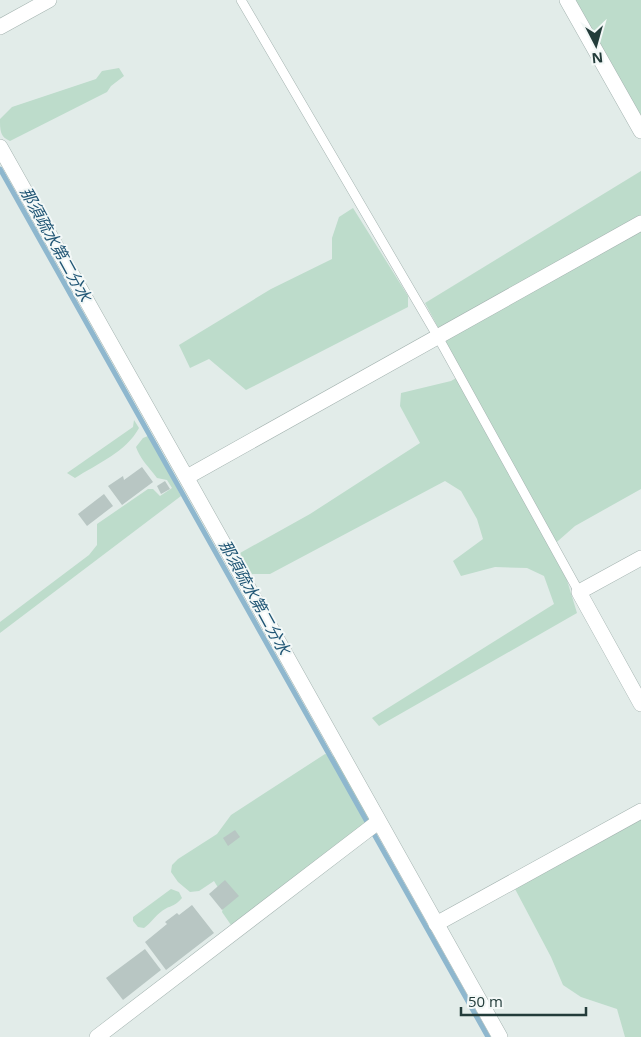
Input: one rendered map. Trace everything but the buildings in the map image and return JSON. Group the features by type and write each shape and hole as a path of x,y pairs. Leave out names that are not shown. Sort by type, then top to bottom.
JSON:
{"street":[{"path":"0,27 48,0"},
{"path":"567,0 641,131"},
{"path":"0,147 500,1037"},
{"path":"187,477 641,223"},
{"path":"641,558 579,592 637,687 641,704"},
{"path":"436,924 641,811"},
{"path":"97,1037 378,822"}],"lane":[{"path":"241,0 438,338 579,592"}],"green space":[{"path":"574,0 641,0 641,121"},
{"path":"119,68 124,76 111,86 107,92 10,141 2,135 0,119 12,107 96,79 102,71"},
{"path":"641,171 641,489 575,526 550,548 566,577 577,613 379,726 372,718 554,604 544,576 527,568 495,567 461,576 453,561 483,539 477,519 461,491 445,481 270,574 251,574 240,553 310,514 420,443 400,406 401,393 451,381 463,374 425,303"},
{"path":"353,208 408,296 408,307 246,390 209,359 190,368 179,345 271,289 332,259 332,238 339,217"},
{"path":"134,420 139,428 119,451 75,478 67,473 133,427"},
{"path":"148,436 154,439 162,453 162,460 181,496 0,633 0,622 89,555 97,545 97,524 148,489 153,489 160,496 172,488 167,480 157,478 142,459 136,447 143,438"},
{"path":"325,754 336,757 370,819 366,829 231,925 222,912 225,899 214,881 199,891 190,892 178,882 171,872 172,865 178,859 217,834 231,815"},
{"path":"641,816 641,1037 625,1037 617,1009 581,997 563,985 551,957 514,887"},
{"path":"171,889 179,892 182,898 165,909 144,928 138,927 133,921 133,917"}],"waterway":[{"name":"那須疏水第二分水","path":"0,169 488,1037"}]}
